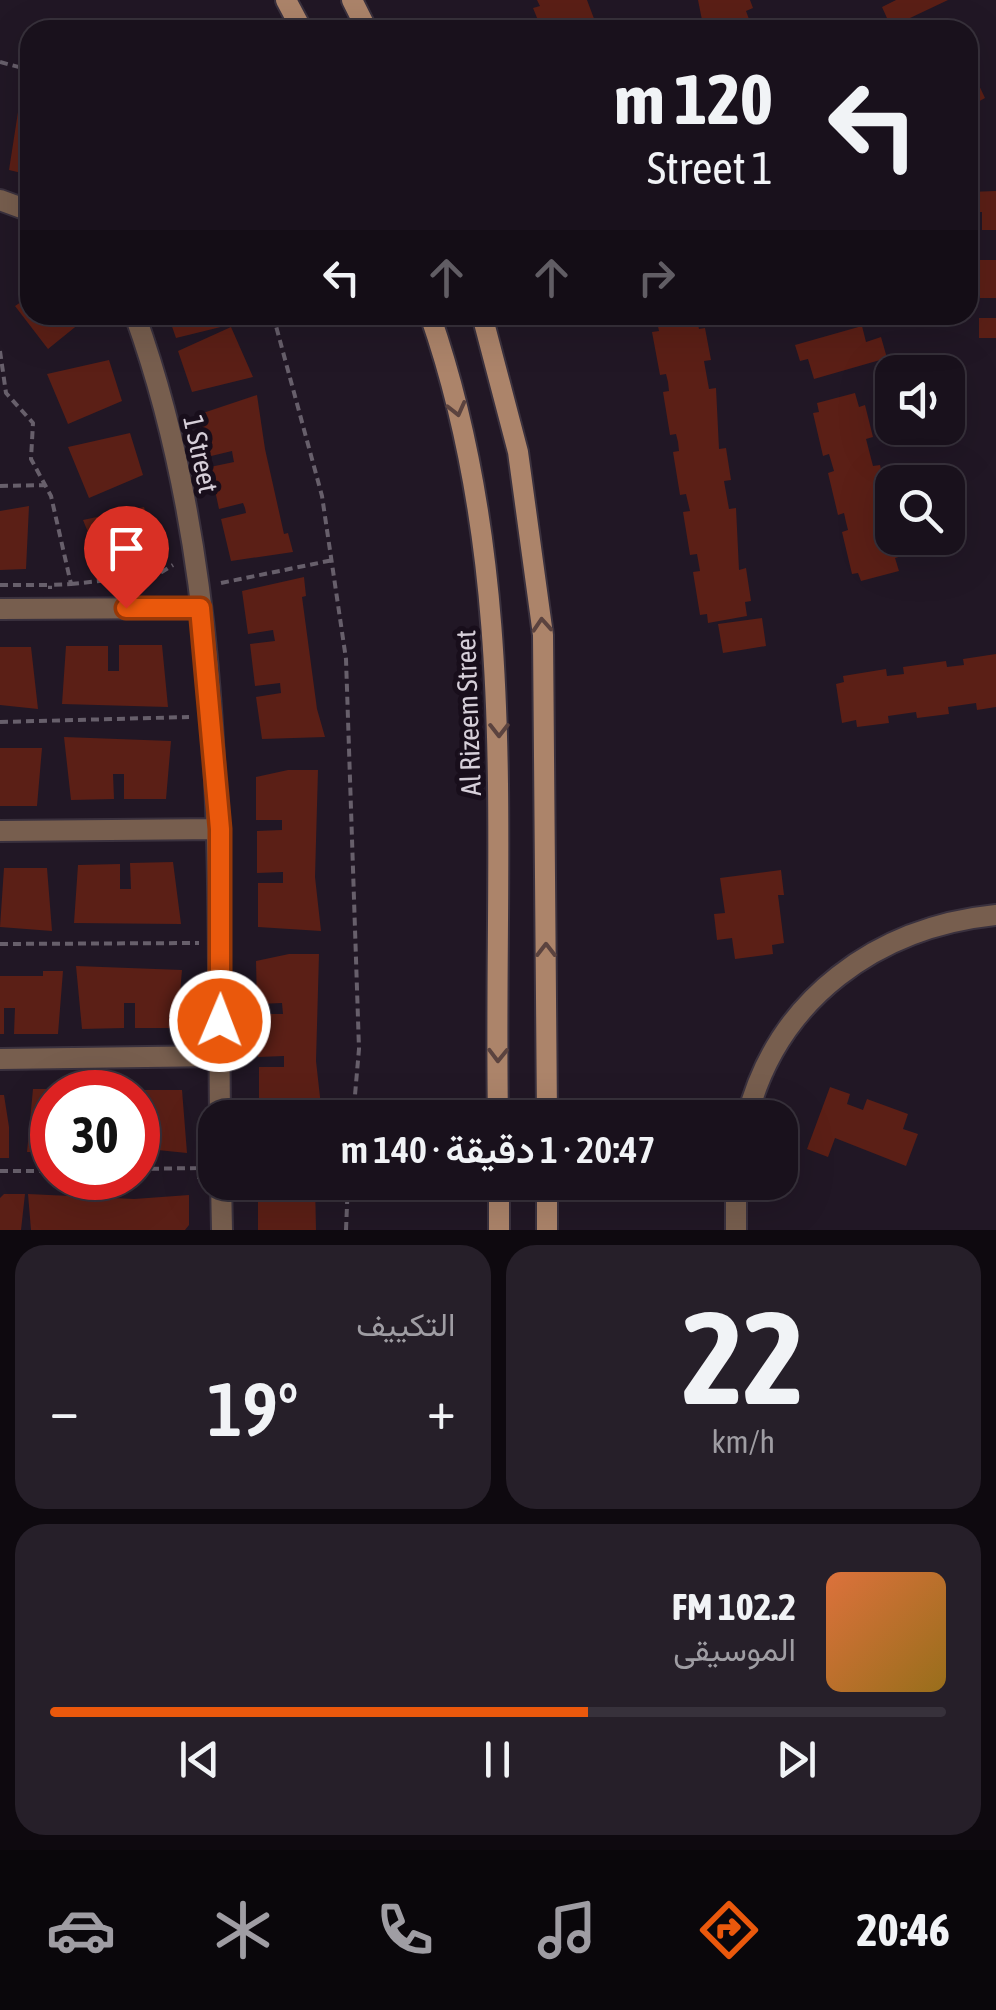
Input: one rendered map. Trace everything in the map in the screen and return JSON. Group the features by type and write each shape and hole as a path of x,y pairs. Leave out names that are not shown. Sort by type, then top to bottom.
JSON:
{"street":[{"name":"1 Street","path":"138,325 177,457 200,608 220,829 220,1100"},
{"name":"Al Rizeem Street","path":"433,325 480,507 497,654 498,1100"},
{"path":"485,325 521,468 542,620 546,1100"},
{"path":"0,609 200,608"},
{"path":"0,832 220,829"},
{"path":"753,1100 769,1057 784,1032 802,1009 844,970 919,930 996,915"},
{"path":"0,1059 220,1056"},
{"path":"222,1200 222,1230"},
{"path":"499,1200 500,1230"},
{"path":"546,1200 547,1230"},
{"path":"736,1200 736,1230"}],"path":[{"path":"275,325 302,414 333,560 346,659 358,1049 354,1100"},
{"path":"0,351 10,399 33,423 31,459 46,486 71,584 0,585"},
{"path":"0,404 10,399"},
{"path":"0,486 46,486"},
{"path":"221,582 333,560"},
{"path":"50,584 51,608"},
{"path":"0,722 189,718 188,701"},
{"path":"0,944 199,943"},
{"path":"160,1169 198,1168"},
{"path":"0,1171 30,1171"},
{"path":"346,1230 347,1200"}],"building":[{"path":"537,0 587,0 594,20 538,20 533,8 540,6"},
{"path":"698,0 750,0 753,8 746,11 749,20 702,20"},
{"path":"896,0 948,0 906,20 888,20 882,7"},
{"path":"978,83 985,98 978,102"},
{"path":"18,112 20,173 9,170"},
{"path":"996,191 996,230 982,230 978,192"},
{"path":"978,260 996,260 996,298 980,298"},
{"path":"979,318 996,318 996,338 979,338"},
{"path":"30,325 78,325 48,349"},
{"path":"171,325 229,325 176,338"},
{"path":"658,325 705,328 711,360 704,361 709,389 716,388 719,449 726,448 731,480 724,481 729,509 736,508 739,570 746,568 751,601 745,602 747,616 708,623 707,614 700,615 693,572 700,571 697,554 690,555 683,512 690,511 686,494 680,495 673,452 679,451 678,442 676,434 670,435 663,392 669,391 668,382 666,374 660,375 652,332 659,331"},
{"path":"862,326 866,342 881,337 886,355 875,355 875,361 814,379 808,359 800,361 795,345"},
{"path":"231,327 253,377 192,392 178,351"},
{"path":"109,360 122,401 68,424 47,374"},
{"path":"855,393 859,407 865,405 873,437 866,439 875,466 875,555 902,555 895,558 899,571 861,581 858,573 852,574 842,532 848,530 844,513 838,515 828,473 834,471 829,454 823,456 813,413 819,412 817,403"},
{"path":"257,395 284,534 288,533 293,552 231,561 221,519 246,513 245,508 243,503 219,509 210,467 234,462 232,451 207,457 197,415"},
{"path":"130,433 143,475 89,498 68,447"},
{"path":"29,506 26,569 0,570 0,511"},
{"path":"144,507 157,548 104,571 83,520"},
{"path":"304,577 306,596 302,597 317,709 325,737 262,739 256,697 281,693 280,683 255,686 250,644 275,641 273,630 248,634 242,591"},
{"path":"762,618 766,646 723,653 718,624"},
{"path":"119,645 162,645 168,707 62,704 66,646 108,646 108,671 119,671"},
{"path":"0,647 31,647 38,709 0,705"},
{"path":"996,654 996,707 977,710 976,703 948,707 949,714 917,718 916,712 888,716 889,723 857,727 856,720 842,723 836,684 844,682 843,676 886,669 887,676 904,674 903,667 946,661 947,667 964,665 963,659"},
{"path":"64,737 171,741 166,799 124,799 124,774 113,774 114,799 71,800"},
{"path":"0,748 42,748 37,806 0,806"},
{"path":"288,770 318,770 315,877 321,931 258,927 258,883 283,883 283,872 257,873 257,831 282,830 282,820 256,820 256,777"},
{"path":"173,862 181,924 74,923 78,865 120,864 120,889 131,889 130,863"},
{"path":"4,868 47,868 52,931 0,927"},
{"path":"781,870 784,895 778,895 784,943 772,945 773,954 735,959 732,938 717,940 714,914 725,913 720,878"},
{"path":"289,954 319,954 316,1061 320,1100 259,1100 259,1067 284,1067 284,1056 258,1057 258,1014 283,1014 282,1003 257,1004 256,961"},
{"path":"76,966 182,970 177,1028 135,1028 135,1003 124,1003 124,1028 82,1029"},
{"path":"43,971 63,971 58,1034 14,1034 15,1008 4,1008 4,1034 0,1034 0,976 43,976"},
{"path":"830,1087 850,1094 847,1104 863,1110 867,1099 908,1114 903,1129 918,1134 906,1166 835,1138 828,1157 807,1149"},
{"path":"160,1090 182,1090 187,1153 160,1150"},
{"path":"0,1095 4,1095 9,1127 9,1158 0,1158"},
{"path":"4,1194 25,1194 21,1230 0,1230 0,1198"},
{"path":"28,1194 30,1200 160,1200 189,1195 189,1225 185,1230 31,1230"},
{"path":"258,1200 315,1200 316,1230 258,1230"}],"route":[{"path":"126,608 200,608 220,829 220,1021"}]}
